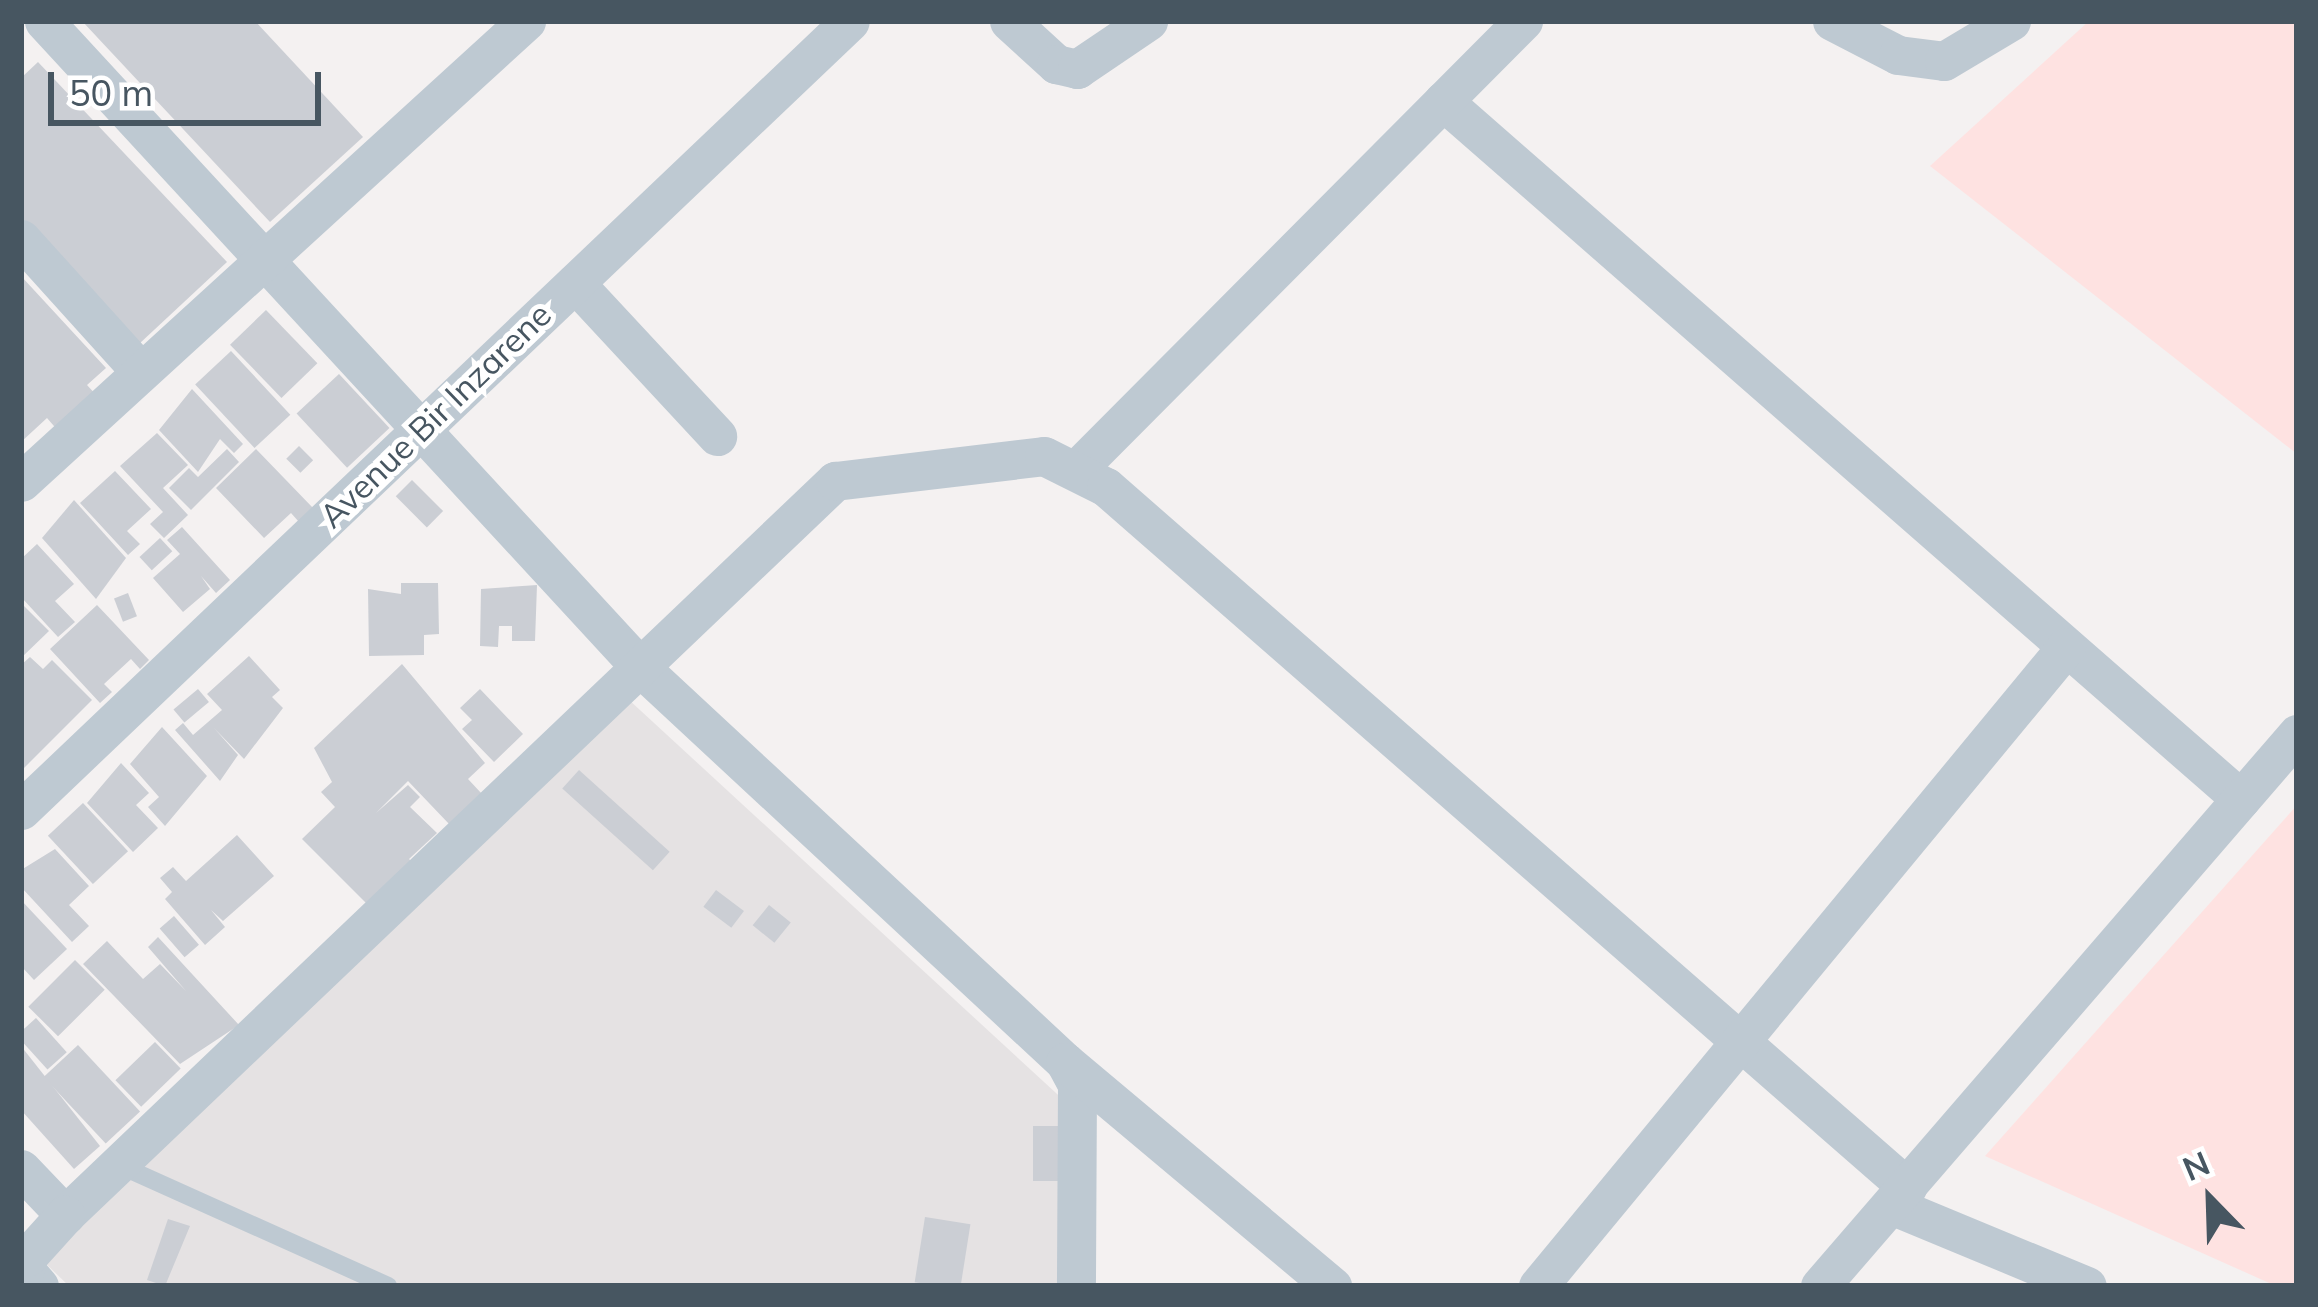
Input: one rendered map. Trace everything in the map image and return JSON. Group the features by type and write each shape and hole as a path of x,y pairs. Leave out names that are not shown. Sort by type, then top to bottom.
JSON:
{"street":[{"path":"21,482 526,21"},
{"name":"Avenue Bir Inzarene","path":"21,810 850,21"},
{"path":"1010,21 1056,64 1077,69 1148,21"},
{"path":"1078,468 1523,21"},
{"path":"1832,21 1898,55 1944,61 2011,21"},
{"path":"37,30 263,260 642,669 1065,1062 1333,1286"},
{"path":"1443,101 2241,800"},
{"path":"21,239 142,372"},
{"path":"574,283 717,436"},
{"path":"28,1277 65,1215 835,481 1044,456 1078,468 1740,1042 1899,1196 2087,1286"},
{"path":"1538,1286 2066,647"},
{"path":"1820,1286 2297,734"},
{"path":"1065,1062 1077,1085 1076,1286"},
{"path":"21,1169 65,1215"}],"lane":[{"path":"118,1165 388,1286"}],"shaded area":[{"path":"2089,21 2297,21 2297,454 1930,166"},
{"path":"628,699 1093,1127 1093,1286 69,1286 42,1260"},
{"path":"2297,805 2297,1286 2276,1286 1985,1156"}],"building":[{"path":"82,21 255,21 363,137 270,222"},
{"path":"38,62 227,262 139,344 21,218 21,78"},
{"path":"21,276 106,368 87,385 98,397 60,433 47,418 21,442"},
{"path":"266,310 317,363 281,398 230,345"},
{"path":"231,351 290,415 254,448 195,384"},
{"path":"339,374 389,428 347,468 297,414"},
{"path":"192,389 243,444 234,453 220,439 198,472 159,430"},
{"path":"157,433 188,465 163,488 188,515 164,538 150,524 163,512 120,466"},
{"path":"299,446 313,460 300,473 286,459"},
{"path":"227,449 239,462 191,510 169,488 189,468 198,477"},
{"path":"256,449 313,508 299,522 291,513 264,538 216,488"},
{"path":"115,471 151,509 127,531 140,544 128,555 80,503"},
{"path":"412,480 443,511 427,527 396,496"},
{"path":"74,500 126,558 96,599 42,538"},
{"path":"182,527 230,580 216,593 201,576 210,589 183,612 153,578 180,554 167,540"},
{"path":"160,538 172,551 152,570 140,557"},
{"path":"37,544 74,584 55,601 75,622 58,637 21,597 21,559"},
{"path":"401,583 438,583 439,634 424,635 424,655 369,656 368,589 401,594"},
{"path":"537,585 535,641 512,641 512,626 499,626 498,647 480,646 481,589"},
{"path":"128,593 137,616 123,622 114,598"},
{"path":"21,603 49,631 21,658"},
{"path":"97,605 149,660 140,669 131,659 104,684 112,692 100,703 50,649"},
{"path":"249,656 280,690 272,697 283,708 244,759 214,728 238,755 220,781 175,730 183,723 193,735 222,710 207,694"},
{"path":"30,657 43,669 52,660 92,700 21,771 21,665"},
{"path":"402,664 485,763 468,779 482,794 450,825 408,781 376,813 408,785 420,797 410,807 437,833 409,859 415,865 366,903 302,839 335,807 321,792 332,782 314,748"},
{"path":"198,689 209,702 184,723 173,710"},
{"path":"480,689 523,734 494,762 462,729 472,720 460,708"},
{"path":"162,727 207,776 165,826 148,807 159,797 130,764"},
{"path":"121,763 149,793 136,805 158,828 133,852 87,803"},
{"path":"579,770 670,852 653,870 562,789"},
{"path":"83,803 128,851 93,884 48,836"},
{"path":"237,835 274,876 223,921 211,910 225,927 205,945 165,899 172,892 160,878 173,867 186,881"},
{"path":"55,849 89,886 69,905 89,926 72,942 21,887 21,870"},
{"path":"716,890 744,911 731,928 703,907"},
{"path":"21,900 67,949 34,980 21,966"},
{"path":"769,905 791,923 774,943 753,925"},
{"path":"174,916 199,945 185,957 160,928"},
{"path":"158,937 239,1025 180,1064 83,964 107,941 143,979 160,964 186,991 148,947"},
{"path":"75,960 105,990 58,1036 28,1007"},
{"path":"36,1018 67,1052 47,1070 21,1040 21,1032"},
{"path":"155,1042 181,1069 141,1107 115,1080"},
{"path":"78,1045 140,1112 106,1144 44,1077"},
{"path":"21,1046 100,1146 74,1169 21,1110"},
{"path":"1033,1126 1067,1126 1067,1181 1033,1181"},
{"path":"925,1217 970,1224 961,1286 915,1282"},
{"path":"168,1219 190,1226 165,1286 147,1280"}]}
